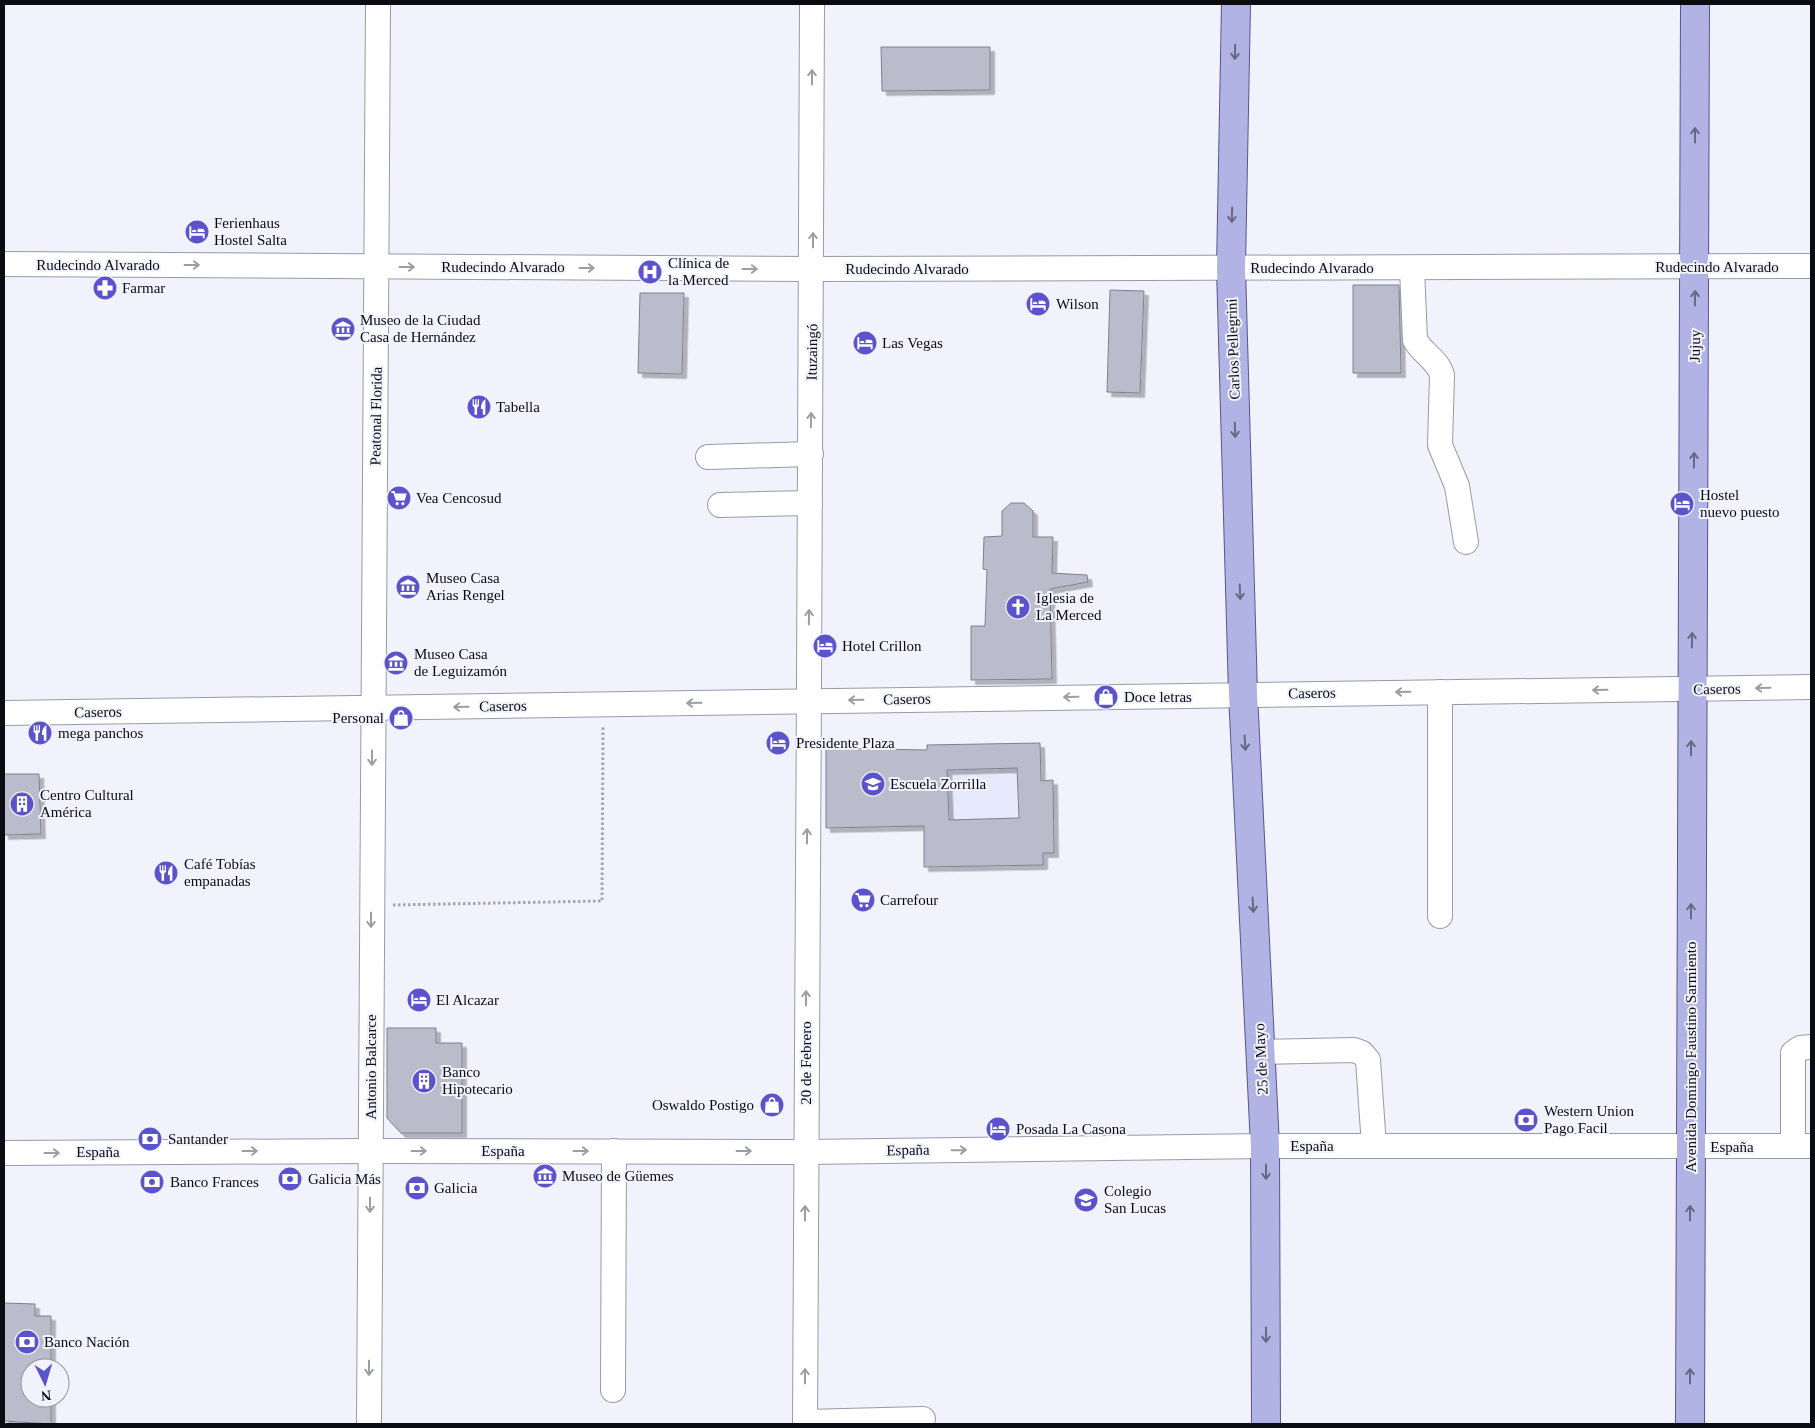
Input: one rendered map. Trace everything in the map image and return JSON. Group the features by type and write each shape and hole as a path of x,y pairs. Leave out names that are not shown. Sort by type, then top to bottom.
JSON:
{"main road":[{"name":"Carlos Pellegrini","path":"1236,4 1230,268 1242,694"},
{"name":"Jujuy","path":"1691,689 1695,267 1695,4"},
{"name":"Avenida Domingo Faustino Sarmiento","path":"1690,1424 1691,689"},
{"name":"25 de Mayo","path":"1242,694 1266,1146 1266,1424"}],"street":[{"name":"Peatonal Florida","path":"372,709 378,4"},
{"name":"Ituzaingó","path":"808,701 813,269 812,4"},
{"name":"Rudecindo Alvarado","path":"4,264 813,269 1811,266"},
{"path":"1412,268 1415,340 1420,349 1440,367 1442,375 1440,445 1458,486 1466,542"},
{"path":"708,457 811,454"},
{"path":"720,506 810,503"},
{"name":"Caseros","path":"4,713 1811,687"},
{"path":"1440,692 1440,916"},
{"name":"20 de Febrero","path":"806,1423 805,1152 808,701"},
{"name":"Antonio Balcarce","path":"369,1424 372,709"},
{"path":"1802,1146 1793,1053 1800,1048 1811,1047"},
{"path":"1261,1052 1354,1050 1362,1053 1368,1060 1374,1146"},
{"name":"España","path":"4,1153 370,1151 805,1152 1266,1146 1802,1146"},
{"path":"613,1390 614,1151"},
{"path":"806,1423 923,1420"}],"path":[{"path":"392,905 602,901 603,704"}],"shaded area":[{"path":"1040,743 1041,780 1053,780 1054,853 924,867 924,826 826,828 826,748 926,750 927,745"}],"building":[{"path":"881,47 990,47 990,90 882,91"},
{"path":"1353,285 1399,285 1401,373 1353,373"},
{"path":"1110,290 1144,291 1140,393 1107,392"},
{"path":"640,293 684,293 682,374 638,373"},
{"name":"Iglesia de La Merced","path":"1011,503 1024,503 1033,511 1033,537 1053,537 1052,573 1087,575 1088,582 1050,589 1052,679 971,680 971,626 985,626 987,570 983,569 984,537 1002,536 1002,511"},
{"path":"1040,743 1041,781 1053,780 1054,853 1043,853 1043,865 924,867 924,826 826,828 826,748 927,750 927,745","holes":["1017,768 1019,818 949,820 947,770"]},
{"name":"Centro Cultural América","path":"4,774 39,774 41,834 4,835"},
{"name":"Banco Hipotecario","path":"387,1028 436,1028 436,1043 462,1043 462,1133 401,1133 387,1118"},
{"name":"Banco Nación","path":"4,1303 35,1304 35,1316 51,1316 51,1358 20,1358 20,1408 51,1408 51,1424 4,1421"}],"place":[{"name":"Ferienhaus Hostel Salta","path":"197,232"},
{"name":"Clínica de la Merced","path":"650,272"},
{"name":"Farmar","path":"105,288"},
{"name":"Wilson","path":"1038,304"},
{"name":"Museo de la Ciudad Casa de Hernández","path":"343,329"},
{"name":"Las Vegas","path":"865,343"},
{"name":"Tabella","path":"479,407"},
{"name":"Vea Cencosud","path":"399,498"},
{"name":"Hostel nuevo puesto","path":"1682,504"},
{"name":"Museo Casa Arias Rengel","path":"408,587"},
{"name":"Iglesia de La Merced","path":"1018,607"},
{"name":"Hotel Crillon","path":"825,646"},
{"name":"Museo Casa de Leguizamón","path":"396,663"},
{"name":"Doce letras","path":"1106,697"},
{"name":"Personal","path":"401,718"},
{"name":"mega panchos","path":"40,733"},
{"name":"Presidente Plaza","path":"778,743"},
{"name":"Escuela Zorrilla","path":"873,784"},
{"name":"Centro Cultural América","path":"22,804"},
{"name":"Café Tobías empanadas","path":"166,873"},
{"name":"Carrefour","path":"863,900"},
{"name":"El Alcazar","path":"419,1000"},
{"name":"Banco Hipotecario","path":"424,1081"},
{"name":"Oswaldo Postigo","path":"772,1105"},
{"name":"Western Union Pago Facil","path":"1526,1120"},
{"name":"Posada La Casona","path":"998,1129"},
{"name":"Santander","path":"150,1139"},
{"name":"Museo de Güemes","path":"545,1176"},
{"name":"Galicia Más","path":"290,1179"},
{"name":"Banco Frances","path":"152,1182"},
{"name":"Galicia","path":"417,1188"},
{"name":"Colegio San Lucas","path":"1086,1200"},
{"name":"Banco Nación","path":"27,1342"}]}
